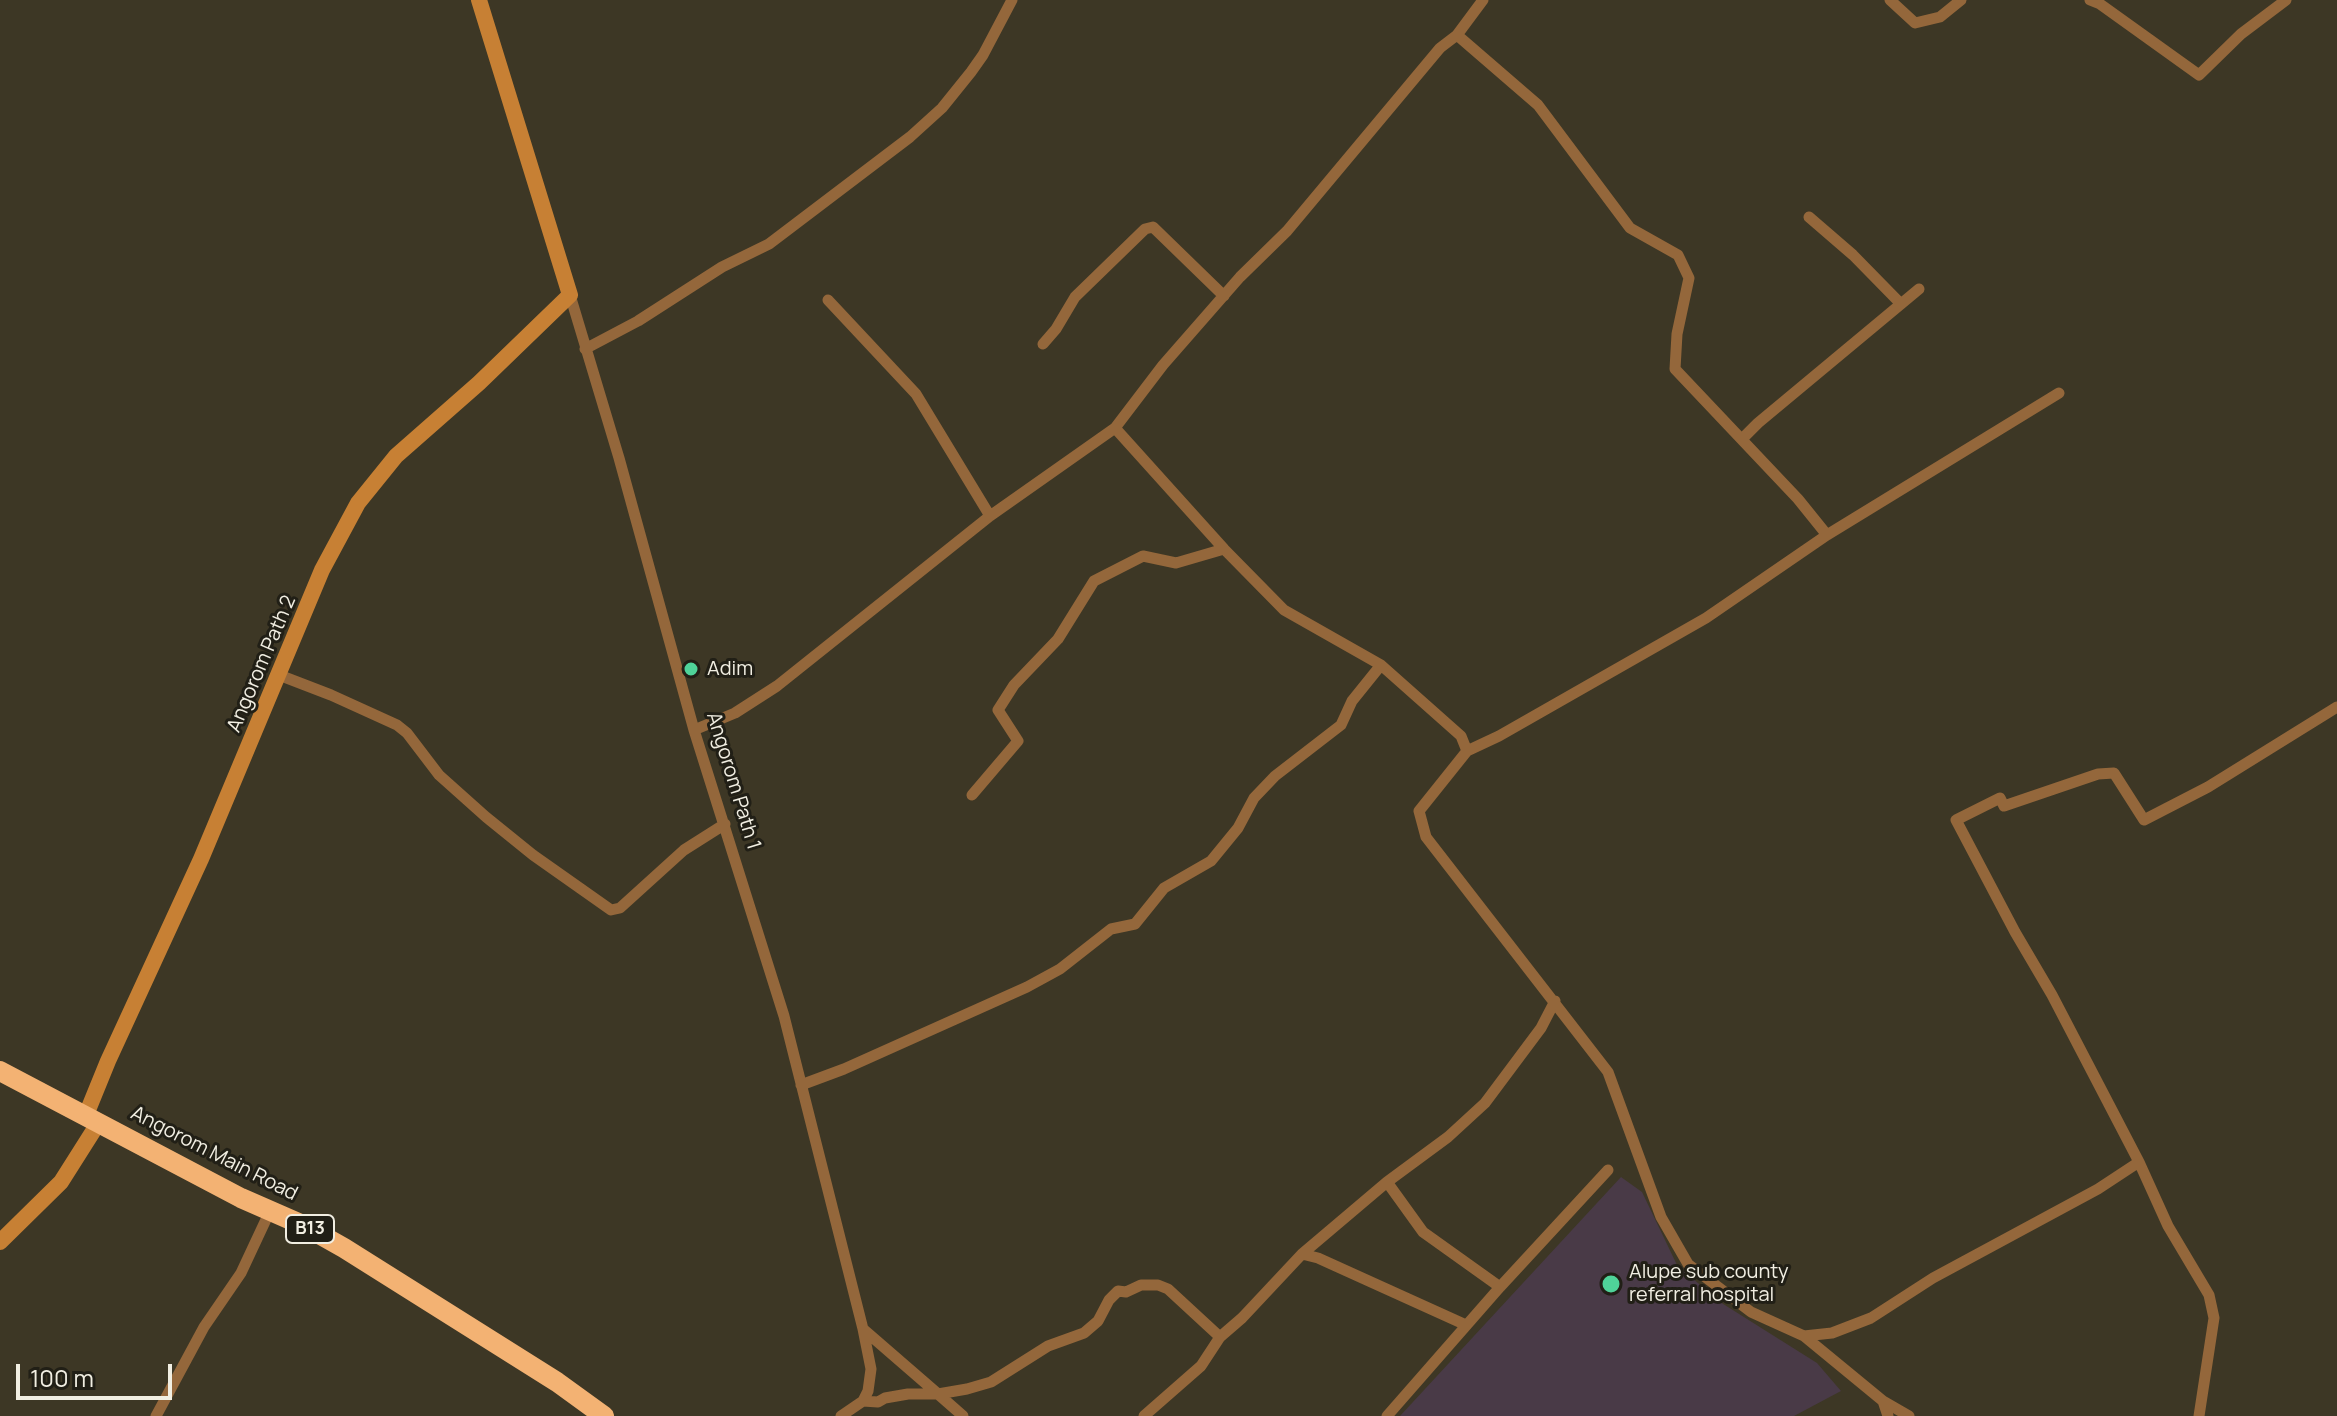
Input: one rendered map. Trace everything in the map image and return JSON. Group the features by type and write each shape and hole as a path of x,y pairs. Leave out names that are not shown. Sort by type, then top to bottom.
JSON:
{"highway":[{"name":"Angorom Main Road","path":"0,1071 270,1211 305,1226 400,1281 557,1382 604,1416"}],"street":[{"name":"Angorom Path 1","path":"479,0 619,458 694,730 784,1016 863,1329 871,1380 863,1401"},
{"path":"585,349 638,321 722,267 769,244 910,137 942,108 971,72 1012,0"},
{"path":"694,730 735,713 777,686 990,516 1115,428 1163,365 1287,231 1440,48 1457,35 1483,0"},
{"path":"1890,0 1915,23 1940,17 1961,0"},
{"path":"2090,0 2199,75 2241,34 2286,0"},
{"path":"1457,35 1538,105 1630,228 1678,255 1689,278 1677,334 1675,369 1827,535"},
{"path":"1809,217 1853,255 1901,304"},
{"path":"1043,344 1075,297 1145,229 1153,227 1224,296"},
{"path":"1742,439 1919,289"},
{"name":"Angorom Path 2","path":"0,1242 61,1182 92,1118 108,1061 201,859 322,570 358,503 414,438 479,383 570,295"},
{"path":"828,300 916,394 990,516"},
{"path":"1909,1416 1883,1401 1804,1336 1751,1312 1688,1264 1661,1217 1608,1072 1426,837 1419,811 1467,751 1499,736 1706,618 1827,535 2059,393"},
{"path":"1115,428 1224,549 1284,610 1381,665 1461,736 1467,751"},
{"path":"972,795 1018,741 998,710 1014,685 1058,639 1094,581 1143,556 1176,563 1224,549"},
{"path":"801,1085 844,1069 1027,987 1060,969 1111,929 1135,924 1164,888 1211,861 1238,828 1254,798 1275,776 1341,725 1352,701 1381,665"},
{"path":"279,675 331,695 407,733 439,775 486,817 533,855 611,910 620,908 684,850 725,824"},
{"path":"2199,1416 2214,1318 2209,1295 2168,1226 2139,1162 2052,995 1956,820 2000,798 2004,806 2098,774 2114,773 2144,820 2208,787 2337,707"},
{"path":"1144,1416 1201,1366 1220,1337 1302,1254 1387,1182 1448,1137 1485,1103 1541,1028 1555,1001"},
{"path":"1804,1336 1832,1333 1871,1318 1933,1278 2098,1189 2139,1162"},
{"path":"1387,1416 1608,1170"},
{"path":"1387,1182 1423,1232 1500,1287"},
{"path":"156,1416 204,1327 241,1273 270,1211"},
{"path":"1302,1254 1318,1258 1466,1325"},
{"path":"841,1416 863,1401 878,1402 908,1394 938,1394 991,1382 1048,1346 1084,1333 1098,1321 1109,1300 1118,1291 1126,1292 1141,1285 1158,1285 1168,1289 1220,1337"},
{"path":"863,1329 963,1416"},
{"path":"1883,1401 1888,1416"}],"shaded area":[{"name":"Alupe sub county referral hospital","path":"1621,1177 1642,1192 1677,1265 1720,1302 1817,1363 1841,1391 1794,1416 1400,1416"}],"place":[{"name":"Adim","path":"691,669"},
{"name":"Alupe sub county referral hospital","path":"1611,1284"}]}
